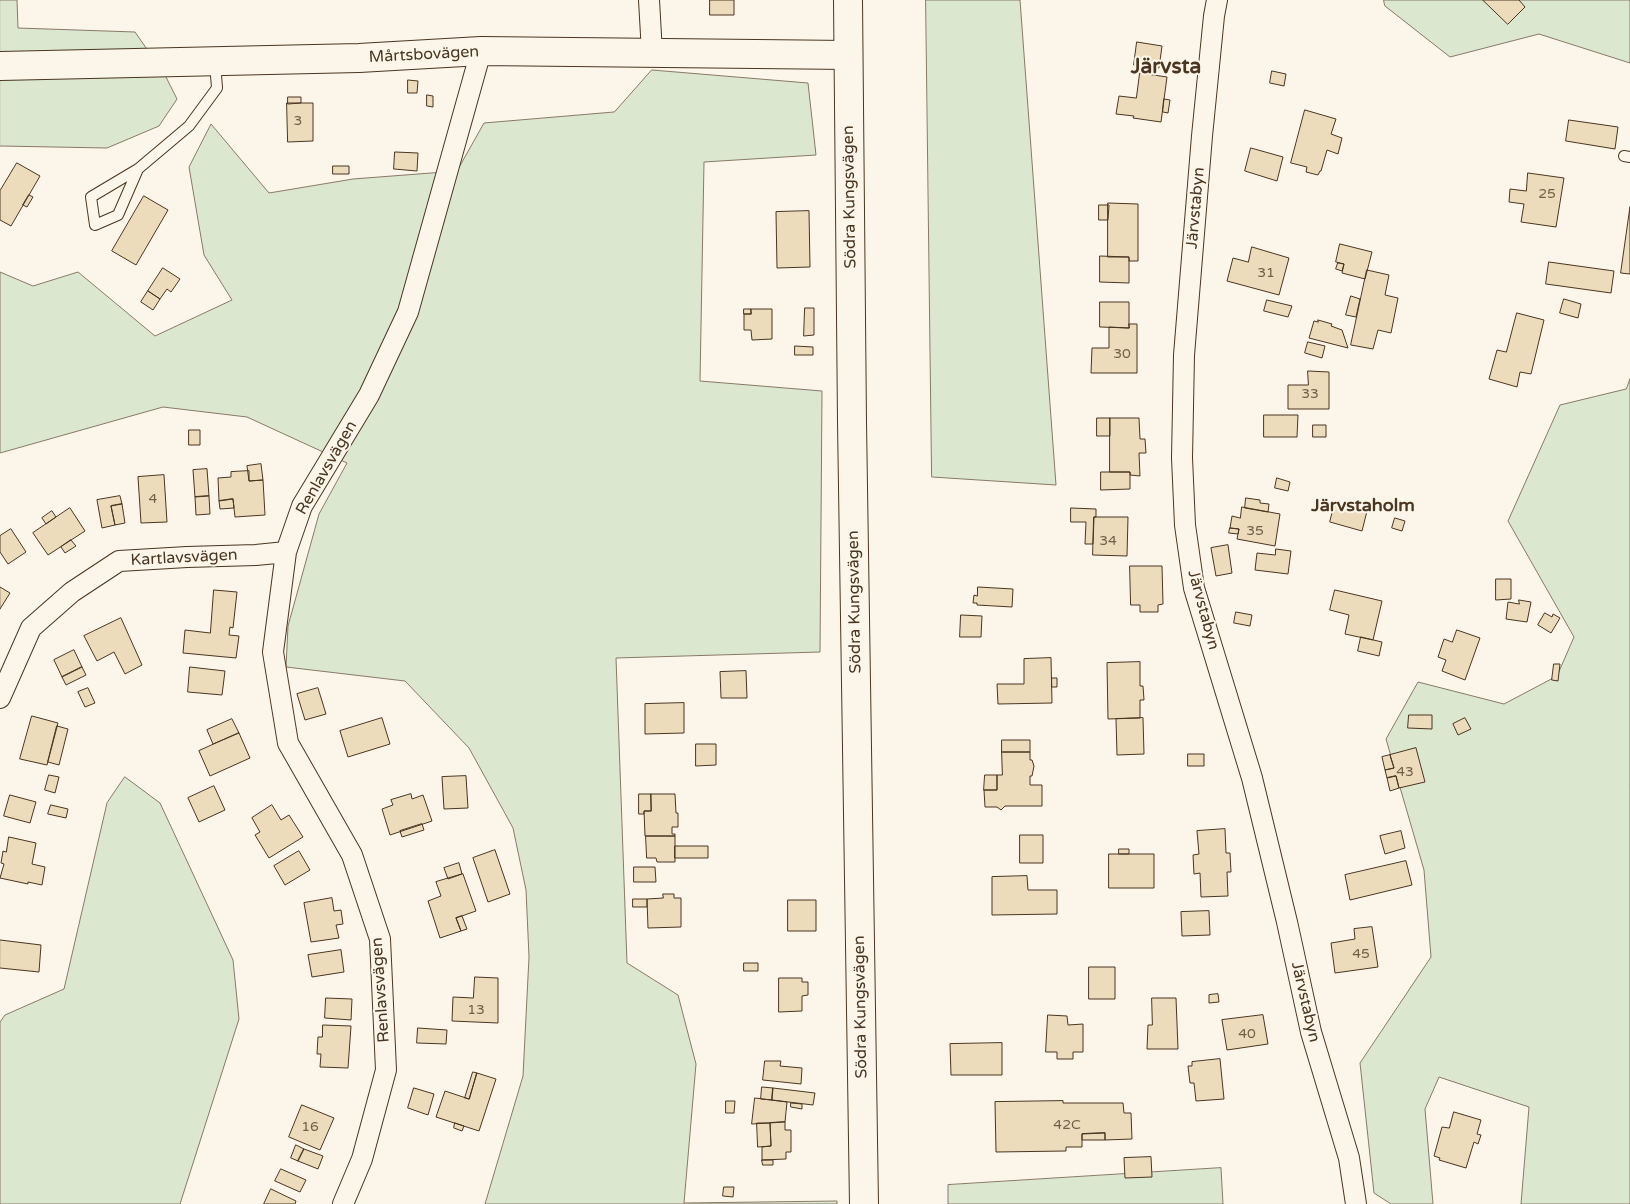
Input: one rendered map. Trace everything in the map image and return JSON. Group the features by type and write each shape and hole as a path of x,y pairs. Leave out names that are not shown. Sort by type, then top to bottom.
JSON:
{"main road":[{"name":"Södra Kungsvägen","path":"848,0 852,432 864,1204"},
{"name":"Mårtsbovägen","path":"0,66 360,58 481,51 848,55"}],"street":[{"path":"649,0 652,54"},
{"name":"Järvstabyn","path":"1217,0 1202,136 1184,355 1182,458 1185,524 1194,588 1252,778 1287,922 1311,1032 1350,1158 1356,1204"},
{"name":"Renlavsvägen","path":"343,1204 362,1159 386,1070 380,939 352,855 288,743 273,652 286,552 302,506 370,395 408,312 481,51"},
{"name":"Kartlavsvägen","path":"0,698 31,628 72,592 119,562 286,552"}],"lane":[{"path":"138,169 118,215 95,225 91,197 138,169 189,126 217,88 215,62"}],"green space":[{"path":"0,0 17,0 18,28 135,32 165,75 177,99 159,126 107,148 0,146"},
{"path":"926,0 1020,0 1056,485 932,477"},
{"path":"1384,0 1630,0 1630,63 1539,34 1450,57 1385,6"},
{"path":"652,70 808,83 816,155 704,162 700,381 822,391 820,652 616,658 627,963 678,995 696,1064 684,1203 837,1201 837,1204 485,1204 523,1076 529,957 526,890 513,828 469,748 405,681 286,667 288,626 319,514 347,463 247,417 163,407 0,453 0,272 33,286 78,272 155,336 232,300 204,255 189,167 211,124 269,193 353,179 457,171 484,123 614,112"},
{"path":"1630,379 1630,1204 1521,1204 1529,1107 1439,1077 1425,1109 1433,1204 1391,1204 1374,1193 1360,1063 1431,957 1424,870 1386,739 1418,682 1504,704 1557,676 1574,637 1508,521 1560,405 1626,389"},
{"path":"125,777 160,803 233,960 239,1019 180,1204 0,1204 0,1022 5,1015 64,989 107,803"},
{"path":"1221,1168 1223,1204 948,1204 948,1185"}],"building":[{"path":"710,0 734,0 734,15 710,15"},
{"path":"1483,0 1519,0 1525,7 1508,24"},
{"path":"1137,42 1162,46 1159,68 1134,65"},
{"path":"1272,71 1286,74 1284,86 1270,83"},
{"path":"1140,73 1167,77 1161,122 1116,114 1119,96 1136,98"},
{"path":"408,80 418,81 417,93 408,93"},
{"path":"427,95 433,96 433,107 427,106"},
{"path":"288,97 301,97 301,103 288,104"},
{"path":"1164,99 1170,100 1168,113 1163,112"},
{"path":"287,103 313,103 313,141 288,142"},
{"path":"1305,110 1336,119 1331,134 1342,138 1338,154 1327,150 1318,175 1306,172 1307,167 1291,163"},
{"path":"1569,120 1618,127 1615,149 1566,141"},
{"path":"1251,148 1283,157 1277,181 1245,171"},
{"path":"395,152 418,153 417,171 394,169"},
{"path":"17,163 40,176 11,226 0,220 0,191"},
{"path":"333,166 349,166 349,174 333,174"},
{"path":"1528,173 1564,178 1556,227 1521,222 1524,204 1509,202 1510,189 1526,191"},
{"path":"29,195 33,197 27,207 23,205"},
{"path":"144,196 168,210 136,265 112,251"},
{"path":"1108,203 1138,204 1138,261 1129,261 1129,257 1108,257"},
{"path":"1099,205 1109,205 1108,220 1099,220"},
{"path":"1630,207 1630,274 1621,273"},
{"path":"809,211 810,267 777,268 776,212"},
{"path":"1340,244 1372,252 1365,279 1342,273 1344,264 1336,262"},
{"path":"1252,247 1289,258 1279,295 1227,281 1233,258 1248,262"},
{"path":"1100,256 1129,257 1129,283 1100,282"},
{"path":"1549,262 1614,271 1611,293 1546,284"},
{"path":"1338,263 1344,264 1342,271 1336,269"},
{"path":"163,268 180,279 171,292 167,289 160,299 148,291"},
{"path":"1367,270 1389,275 1385,295 1398,298 1391,333 1378,330 1373,349 1351,345"},
{"path":"148,291 160,299 153,310 141,302"},
{"path":"1351,296 1360,299 1356,317 1346,315"},
{"path":"1564,299 1581,304 1578,318 1560,313"},
{"path":"1267,300 1292,306 1288,317 1264,311"},
{"path":"1100,302 1129,302 1129,328 1100,327"},
{"path":"805,308 814,308 814,335 804,336"},
{"path":"744,309 751,309 751,314 744,314"},
{"path":"751,309 772,309 772,339 752,340 751,330 744,330 744,314 751,314"},
{"path":"1517,313 1544,320 1531,374 1520,372 1517,387 1489,379 1497,350 1506,352"},
{"path":"1318,320 1332,324 1331,326 1342,330 1348,348 1309,338 1314,321 1318,322"},
{"path":"1129,324 1137,324 1137,373 1091,373 1092,348 1109,348 1109,327 1129,328"},
{"path":"1308,342 1325,346 1322,358 1305,353"},
{"path":"795,346 813,347 813,355 795,355"},
{"path":"1308,371 1329,372 1329,409 1288,409 1288,385 1308,385"},
{"path":"1264,415 1298,415 1297,437 1264,437"},
{"path":"1097,418 1110,418 1110,436 1097,436"},
{"path":"1110,418 1139,418 1140,439 1145,439 1146,453 1139,453 1140,476 1130,475 1130,472 1110,472"},
{"path":"1313,425 1326,425 1326,437 1313,437"},
{"path":"189,430 200,430 200,445 189,445"},
{"path":"261,464 263,480 249,481 247,466"},
{"path":"207,469 209,496 195,497 193,470"},
{"path":"249,471 249,481 263,480 265,515 235,517 233,499 219,501 218,478 231,477 231,472"},
{"path":"1101,472 1130,472 1130,489 1101,490"},
{"path":"164,475 167,522 141,523 138,477"},
{"path":"1277,478 1290,482 1288,491 1275,488"},
{"path":"120,496 122,504 111,506 115,525 102,528 97,500"},
{"path":"209,496 210,514 196,515 195,497"},
{"path":"1246,498 1260,500 1260,503 1269,504 1268,512 1245,508"},
{"path":"233,499 234,508 220,509 219,501"},
{"path":"1335,503 1367,511 1362,531 1330,522"},
{"path":"122,504 125,523 115,525 111,506"},
{"path":"1242,507 1280,514 1275,546 1237,539 1239,529 1230,528 1232,516 1240,518"},
{"path":"70,508 85,531 48,555 33,533"},
{"path":"1071,508 1096,509 1093,544 1085,544 1086,522 1071,522"},
{"path":"52,511 56,517 46,524 42,518"},
{"path":"1094,517 1128,517 1127,556 1093,555"},
{"path":"1395,518 1405,521 1402,531 1392,528"},
{"path":"1230,528 1239,529 1238,534 1229,533"},
{"path":"11,529 26,552 8,564 0,552 0,536"},
{"path":"71,540 76,546 65,553 61,547"},
{"path":"1228,545 1232,573 1216,576 1211,548"},
{"path":"1276,549 1291,551 1288,574 1255,570 1257,553 1275,555"},
{"path":"1130,566 1162,566 1163,604 1158,605 1158,612 1140,612 1140,605 1131,605"},
{"path":"1496,579 1511,579 1511,599 1496,600"},
{"path":"0,587 10,593 0,609"},
{"path":"978,587 1013,589 1012,607 977,605 977,603 973,603 974,595 977,596"},
{"path":"214,590 237,592 233,628 230,627 229,635 239,636 236,658 183,653 185,630 210,633"},
{"path":"1335,590 1382,601 1373,640 1345,634 1349,615 1330,610"},
{"path":"1519,600 1531,602 1527,622 1506,619 1508,602 1519,604"},
{"path":"1236,612 1252,615 1250,626 1234,623"},
{"path":"1545,613 1552,617 1553,614 1560,618 1551,633 1538,625"},
{"path":"961,615 982,616 981,637 960,637"},
{"path":"121,618 142,665 125,674 114,652 97,661 84,636"},
{"path":"1457,630 1480,638 1465,680 1442,671 1446,660 1438,657 1444,639 1452,642"},
{"path":"1361,637 1382,642 1379,656 1358,651"},
{"path":"74,650 82,667 62,677 54,660"},
{"path":"1051,658 1052,703 998,704 997,684 1024,684 1024,659"},
{"path":"1140,662 1140,686 1143,686 1144,700 1140,700 1140,718 1108,719 1107,663"},
{"path":"1554,664 1560,664 1558,681 1552,680"},
{"path":"82,667 86,675 66,685 62,677"},
{"path":"190,667 225,671 222,695 188,692"},
{"path":"746,671 747,698 721,698 720,672"},
{"path":"1052,678 1057,678 1057,687 1052,687"},
{"path":"88,688 95,703 85,707 78,692"},
{"path":"318,688 326,714 305,720 297,694"},
{"path":"684,703 684,733 645,734 645,704"},
{"path":"1409,715 1432,715 1432,729 1408,728"},
{"path":"32,716 58,723 47,765 20,759"},
{"path":"382,718 390,744 348,757 340,731"},
{"path":"1143,718 1144,754 1117,755 1116,719"},
{"path":"1465,718 1471,729 1458,735 1453,724"},
{"path":"232,719 239,733 213,744 207,730"},
{"path":"57,726 68,729 59,765 48,762"},
{"path":"239,733 250,758 210,776 199,751"},
{"path":"1002,740 1030,740 1030,752 1002,752"},
{"path":"696,744 716,744 716,765 696,766"},
{"path":"1416,748 1425,782 1399,788 1396,776 1387,778 1385,770 1394,768 1390,755"},
{"path":"1002,752 1030,752 1030,760 1032,760 1034,766 1032,776 1030,776 1030,785 1042,785 1042,806 1005,806 1001,810 997,807 985,807 984,790 997,790 997,775 1002,775"},
{"path":"1188,754 1204,754 1204,766 1188,766"},
{"path":"1390,755 1394,768 1385,770 1382,757"},
{"path":"49,775 59,777 55,793 45,790"},
{"path":"985,775 997,775 997,790 984,790"},
{"path":"466,776 468,808 444,809 442,777"},
{"path":"1396,776 1399,788 1390,791 1387,778"},
{"path":"214,786 225,810 199,822 188,798"},
{"path":"411,794 412,799 423,795 432,821 390,835 382,809 393,805 391,800"},
{"path":"639,794 651,794 651,811 644,811 644,814 639,814"},
{"path":"651,794 675,794 678,827 672,827 672,834 675,834 675,836 645,836 644,811 651,811"},
{"path":"10,795 36,802 30,823 4,816"},
{"path":"51,805 68,809 66,818 48,814"},
{"path":"272,805 281,820 289,815 303,837 269,858 255,835 260,832 252,818"},
{"path":"422,824 424,830 402,837 400,831"},
{"path":"1225,829 1226,853 1230,853 1231,872 1227,872 1228,896 1201,897 1200,873 1194,874 1193,855 1199,854 1197,831"},
{"path":"1401,831 1405,848 1385,854 1380,836"},
{"path":"1020,835 1043,835 1043,863 1020,863"},
{"path":"646,836 675,836 675,862 657,862 656,858 647,858"},
{"path":"9,837 36,843 32,864 45,867 42,885 0,878 4,864 1,863 3,851 6,852"},
{"path":"675,846 708,846 708,858 675,858"},
{"path":"1119,849 1129,849 1129,854 1119,854"},
{"path":"495,850 510,894 488,902 473,858"},
{"path":"299,851 310,870 285,885 274,866"},
{"path":"1109,854 1154,854 1154,888 1109,888"},
{"path":"1406,861 1412,885 1350,900 1345,875"},
{"path":"459,863 462,874 448,879 444,868"},
{"path":"634,867 655,867 656,882 634,882"},
{"path":"463,874 476,911 456,918 461,931 440,938 428,901 441,896 436,882"},
{"path":"1027,876 1028,890 1057,890 1057,914 992,915 992,877"},
{"path":"663,894 674,894 674,898 681,898 681,927 648,928 647,899 663,898"},
{"path":"332,898 334,911 341,910 343,924 336,925 339,938 311,942 304,903"},
{"path":"633,899 647,899 647,907 633,907"},
{"path":"788,900 816,900 816,931 788,931"},
{"path":"1209,911 1210,935 1182,936 1181,912"},
{"path":"462,916 467,929 461,931 456,918"},
{"path":"1372,927 1378,967 1335,973 1331,943 1355,939 1354,929"},
{"path":"0,940 41,945 39,972 0,968"},
{"path":"341,950 344,972 312,977 308,955"},
{"path":"744,963 758,963 758,971 744,971"},
{"path":"1089,967 1115,967 1115,999 1089,999"},
{"path":"475,977 498,978 498,1023 452,1021 453,997 473,998"},
{"path":"779,978 802,978 802,982 808,982 808,995 802,996 802,1011 779,1012"},
{"path":"1218,994 1219,1002 1209,1003 1209,995"},
{"path":"326,998 352,999 351,1020 325,1018"},
{"path":"1152,998 1176,998 1178,1049 1147,1049 1148,1025 1152,1025"},
{"path":"1048,1015 1067,1016 1068,1025 1083,1024 1083,1052 1073,1052 1073,1059 1057,1059 1057,1052 1046,1052"},
{"path":"1263,1015 1268,1044 1227,1050 1222,1020"},
{"path":"323,1025 351,1026 348,1068 320,1067 321,1054 317,1054 318,1037 322,1037"},
{"path":"418,1028 447,1030 446,1044 417,1043"},
{"path":"1002,1043 1002,1075 951,1075 950,1044"},
{"path":"1220,1059 1224,1099 1196,1101 1194,1083 1190,1083 1188,1066 1192,1066 1192,1062"},
{"path":"765,1061 781,1061 780,1066 802,1068 801,1084 763,1080"},
{"path":"473,1072 477,1073 469,1099 465,1098"},
{"path":"477,1073 496,1079 479,1131 436,1117 445,1091 469,1099"},
{"path":"762,1087 773,1088 772,1100 761,1099"},
{"path":"414,1088 434,1094 428,1115 408,1108"},
{"path":"773,1088 815,1093 813,1105 772,1100"},
{"path":"755,1098 787,1102 785,1122 752,1124"},
{"path":"726,1101 735,1101 734,1113 726,1113"},
{"path":"1063,1101 1063,1103 1123,1103 1124,1113 1131,1113 1132,1139 1105,1140 1105,1133 1082,1134 1082,1147 1066,1147 1066,1151 996,1152 995,1102"},
{"path":"791,1103 802,1104 802,1109 791,1107"},
{"path":"302,1105 334,1118 320,1150 289,1137"},
{"path":"1454,1112 1481,1120 1477,1134 1481,1135 1478,1144 1474,1142 1466,1168 1439,1160 1440,1158 1434,1156 1442,1127 1449,1128"},
{"path":"785,1122 785,1130 791,1130 791,1152 786,1152 786,1159 762,1160 762,1147 771,1146 770,1123"},
{"path":"455,1123 464,1126 462,1131 454,1128"},
{"path":"757,1123 770,1123 771,1146 758,1147"},
{"path":"1105,1133 1105,1140 1082,1140 1082,1134"},
{"path":"296,1145 304,1149 298,1161 291,1158"},
{"path":"304,1149 323,1156 318,1169 298,1161"},
{"path":"1151,1157 1152,1177 1125,1178 1124,1158"},
{"path":"762,1160 773,1160 773,1165 763,1165"},
{"path":"281,1169 306,1180 300,1192 275,1181"},
{"path":"724,1187 734,1187 733,1197 723,1196"},
{"path":"271,1189 296,1201 295,1204 264,1204"}],"district":[{"name":"Järvsta","path":"1166,67"},
{"name":"Järvstaholm","path":"1363,506"}]}
